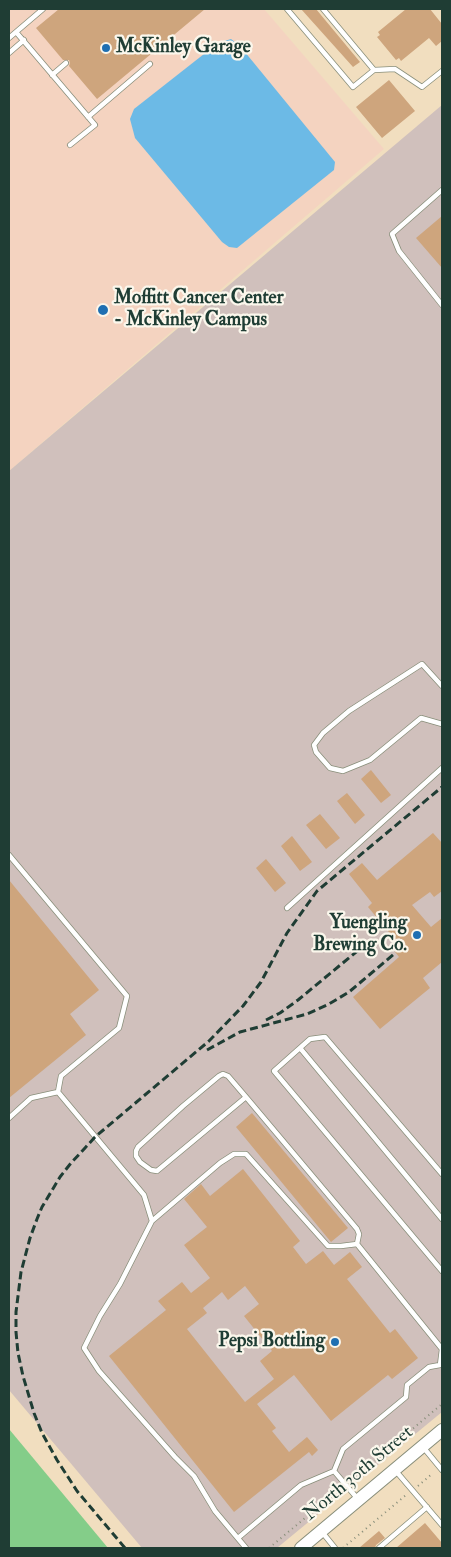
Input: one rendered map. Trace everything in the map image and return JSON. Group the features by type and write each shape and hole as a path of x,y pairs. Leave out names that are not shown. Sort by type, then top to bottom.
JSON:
{"main road":[{"name":"North 30th Street","path":"301,1548 442,1430"}],"lane":[{"path":"9,38 43,9"},
{"path":"287,9 353,87 374,70 395,69 422,87 442,71"},
{"path":"323,9 374,70"},
{"path":"16,32 94,125 70,145"},
{"path":"9,53 24,40"},
{"path":"52,75 66,63"},
{"path":"88,117 150,64"},
{"path":"442,190 392,234 399,251 442,305"},
{"path":"442,686 422,664 349,712 322,733 314,745 316,752 330,768 343,771 370,760 421,718 442,724"},
{"path":"287,908 442,768"},
{"path":"9,855 127,996 119,1028 62,1076 58,1092"},
{"path":"442,1174 325,1037 310,1039 274,1071 442,1271"},
{"path":"300,1048 442,1219"},
{"path":"246,1097 157,1171 151,1170 140,1162 136,1156 138,1147 223,1074 228,1076 246,1097 357,1229 359,1234 357,1244"},
{"path":"9,1118 31,1098 58,1092"},
{"path":"58,1092 144,1195 152,1221"},
{"path":"246,1548 215,1511 194,1476 99,1371 84,1348 100,1316 120,1284 152,1221 220,1163 234,1154 246,1154 328,1246 357,1244"},
{"path":"238,1538 301,1485 334,1471 343,1448 406,1397 407,1385 429,1367 441,1366 442,1349 357,1244"},
{"path":"422,1446 441,1468"},
{"path":"394,1469 442,1525"},
{"path":"334,1471 358,1500"},
{"path":"379,1548 427,1507"},
{"path":"321,1531 335,1548"}],"path":[{"path":"269,1548 442,1404"},
{"path":"343,1548 441,1468"}],"shaded area":[{"name":"Moffitt Cancer Center - McKinley Campus","path":"9,9 264,9 384,149 9,471"},
{"path":"442,105 442,1412 277,1548 142,1548 9,1390 9,471"}],"green space":[{"path":"9,1429 108,1548 9,1548"}],"water":[{"path":"231,39 240,46 335,162 334,170 237,248 229,247 222,242 135,138 130,119 134,109 218,43"}],"building":[{"name":"McKinley Garage","path":"59,9 205,9 97,99 69,66 69,60 63,60 36,28"},
{"path":"301,9 316,9 360,62 353,67"},
{"path":"406,9 430,9 442,24 442,41 436,46 429,38 401,61 399,58 396,60 377,37 380,35 378,32"},
{"path":"389,80 415,111 382,138 356,107"},
{"path":"442,216 442,268 416,238"},
{"path":"371,770 391,795 381,803 361,779"},
{"path":"347,793 365,815 355,824 337,801"},
{"path":"320,814 340,838 326,849 306,825"},
{"name":"Yuengling Brewing Co.","path":"433,833 442,843 442,891 434,897 430,892 412,905 431,927 442,918 442,962 423,978 430,988 380,1029 353,997 399,957 392,948 398,943 368,907 372,903 349,874 362,863 377,880"},
{"path":"292,836 312,862 300,871 281,846"},
{"path":"266,859 286,883 275,892 256,868"},
{"path":"9,880 99,990 70,1014 86,1035 9,1098"},
{"path":"252,1113 348,1228 331,1242 236,1127"},
{"name":"Pepsi Bottling","path":"243,1169 300,1241 293,1247 306,1264 323,1251 334,1265 350,1252 362,1267 347,1279 390,1333 395,1329 418,1358 392,1379 388,1375 331,1421 294,1375 257,1404 276,1428 272,1431 289,1452 307,1437 318,1450 312,1456 309,1452 234,1512 109,1356 166,1310 158,1301 182,1282 191,1293 210,1278 184,1245 207,1227 184,1199 201,1184 210,1196","holes":["245,1286 259,1304 244,1316 272,1351 260,1361 274,1379 245,1402 187,1329 207,1313 203,1308 222,1292 228,1300"]},
{"path":"425,1523 442,1543 442,1548 396,1548"},
{"path":"379,1531 385,1538 375,1548 359,1548"}],"railway":[{"path":"125,1548 77,1491 57,1460 42,1433 23,1376 18,1353 16,1312 21,1272 37,1219 60,1177 95,1137 209,1041 243,1006 261,982 287,933 317,891 442,787"},
{"path":"266,1020 298,1000 367,943"},
{"path":"207,1050 240,1032 307,1014 329,1004 349,992 394,954"}],"place":[{"name":"McKinley Garage","path":"106,48"},
{"name":"Moffitt Cancer Center - McKinley Campus","path":"103,310"},
{"name":"Yuengling Brewing Co.","path":"417,935"},
{"name":"Pepsi Bottling","path":"335,1342"}]}
